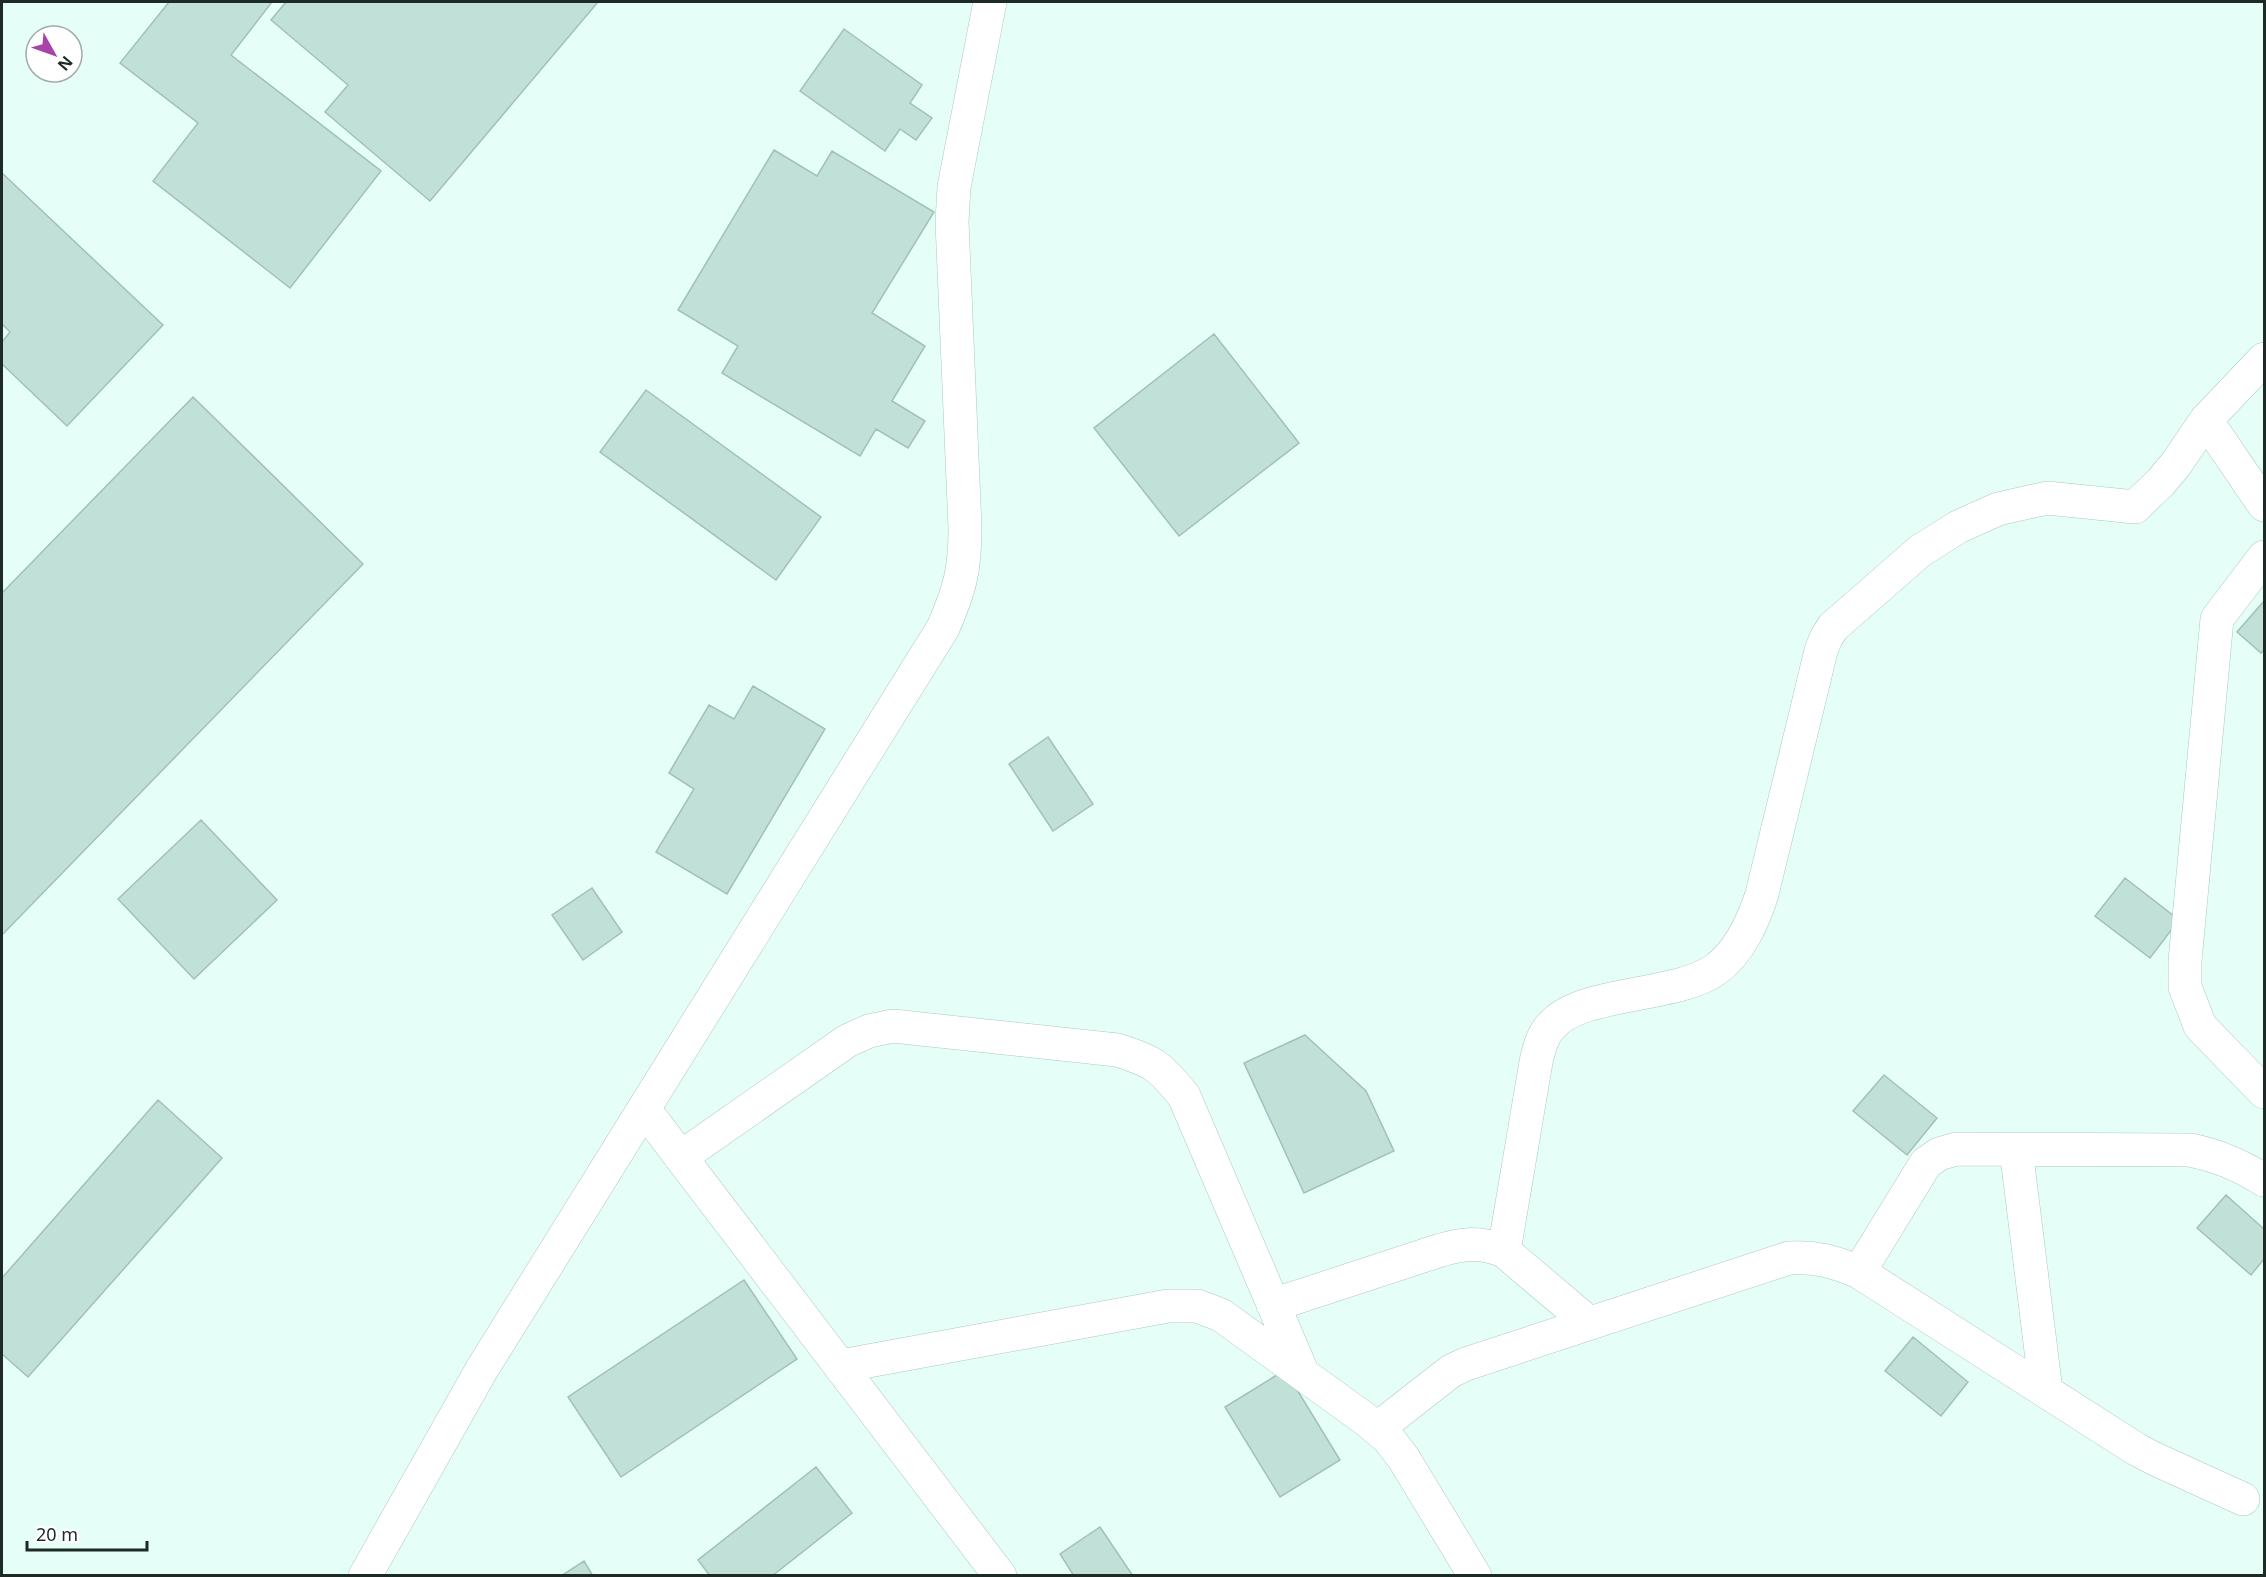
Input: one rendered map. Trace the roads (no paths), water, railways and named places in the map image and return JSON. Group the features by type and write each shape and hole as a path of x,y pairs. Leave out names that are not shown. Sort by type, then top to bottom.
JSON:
{"street":[{"path":"365,1575 472,1385 943,628 957,596 965,563 965,528 952,222 954,187 990,2"},
{"path":"1504,1251 1536,1062 1541,1041 1552,1023 1578,1008 1688,983 1715,970 1735,950 1752,923 1762,894 1821,651 1833,627 1920,551 1958,527 1998,509 2047,498 2135,507 2176,464 2206,420 2265,359"},
{"path":"2206,420 2265,505"},
{"path":"2265,557 2217,618 2185,961 2185,987 2200,1026 2265,1092"},
{"path":"681,1157 847,1041 869,1031 893,1026 1117,1050 1145,1059 1166,1073 1184,1096 1303,1374"},
{"path":"644,1108 1000,1575"},
{"path":"1859,1272 1926,1163 1939,1154 1956,1149 2190,1150 2217,1155 2265,1180"},
{"path":"2016,1149 2046,1391"},
{"path":"1273,1305 1464,1244 1488,1245 1504,1251 1589,1323"},
{"path":"1377,1429 1451,1371 1789,1258 1819,1258 1836,1262 1859,1272 2155,1459 2243,1499"},
{"path":"841,1366 1168,1306 1197,1306 1221,1315 1388,1438 1404,1459 1475,1575"}]}
